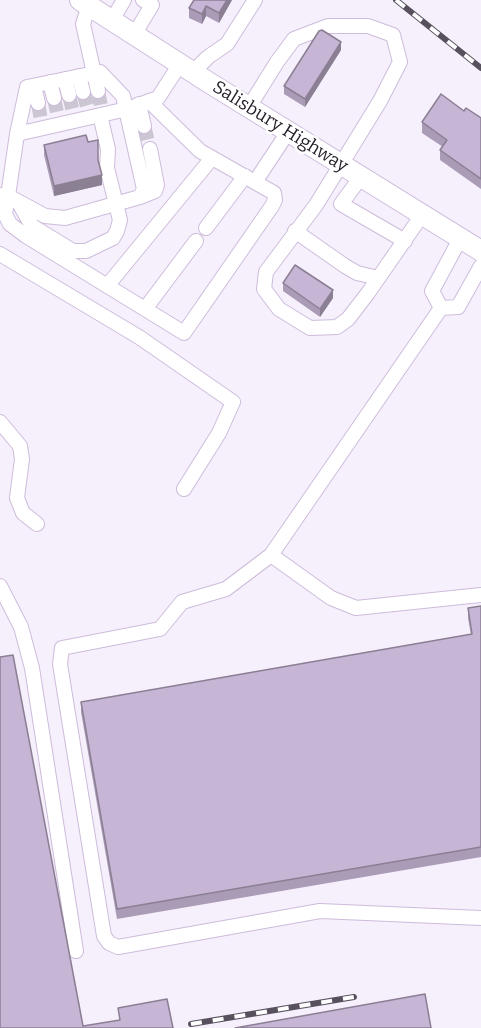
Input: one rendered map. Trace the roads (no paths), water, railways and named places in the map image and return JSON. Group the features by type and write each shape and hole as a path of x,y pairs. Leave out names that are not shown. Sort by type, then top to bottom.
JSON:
{"highway":[{"name":"Salisbury Highway","path":"84,3 481,252"}],"lane":[{"path":"112,20 124,0"},
{"path":"134,35 152,5 143,0"},
{"path":"17,134 42,124 138,105 158,98 187,68 227,44 255,0"},
{"path":"84,3 83,24 98,91"},
{"path":"249,107 294,39 328,26 368,26 393,35 400,62 363,130 323,193 266,272 264,289 279,309 310,328 337,327 348,319 422,215"},
{"path":"100,72 123,96 200,151 274,193 275,200 272,206 184,333 10,224 5,214 17,134 27,87 72,77 100,72"},
{"path":"72,77 83,92"},
{"path":"69,95 72,77"},
{"path":"50,82 54,98"},
{"path":"34,86 38,103"},
{"path":"138,105 144,126"},
{"path":"138,105 144,189 140,197"},
{"path":"9,197 32,226 73,250 86,251 113,238 120,220 107,168 108,149 96,112"},
{"path":"206,228 288,132"},
{"path":"9,197 45,216 65,218 150,195 155,191 157,185 150,149"},
{"path":"107,286 212,158"},
{"path":"341,204 361,177"},
{"path":"323,193 405,241"},
{"path":"295,231 357,273 378,279"},
{"path":"441,308 432,291 460,239"},
{"path":"145,309 196,241"},
{"path":"0,254 139,338 233,402 219,433 184,489"},
{"path":"441,308 458,307 481,266"},
{"path":"441,308 271,555 226,589 182,602 160,629 62,648 60,664 104,936 109,943 118,946 320,910 481,918"},
{"path":"0,422 20,446 22,459 17,498 23,513 37,524"},
{"path":"271,555 332,598 356,608 481,595"},
{"path":"0,587 21,627 32,668 76,951"}],"tunnel":[{"path":"98,91 101,106"},
{"path":"83,92 88,109"},
{"path":"69,95 73,112"},
{"path":"54,98 58,117"},
{"path":"38,103 41,120"},
{"path":"144,126 150,149"}],"railway":[{"path":"396,0 481,68"},
{"path":"191,1024 354,997"}]}
